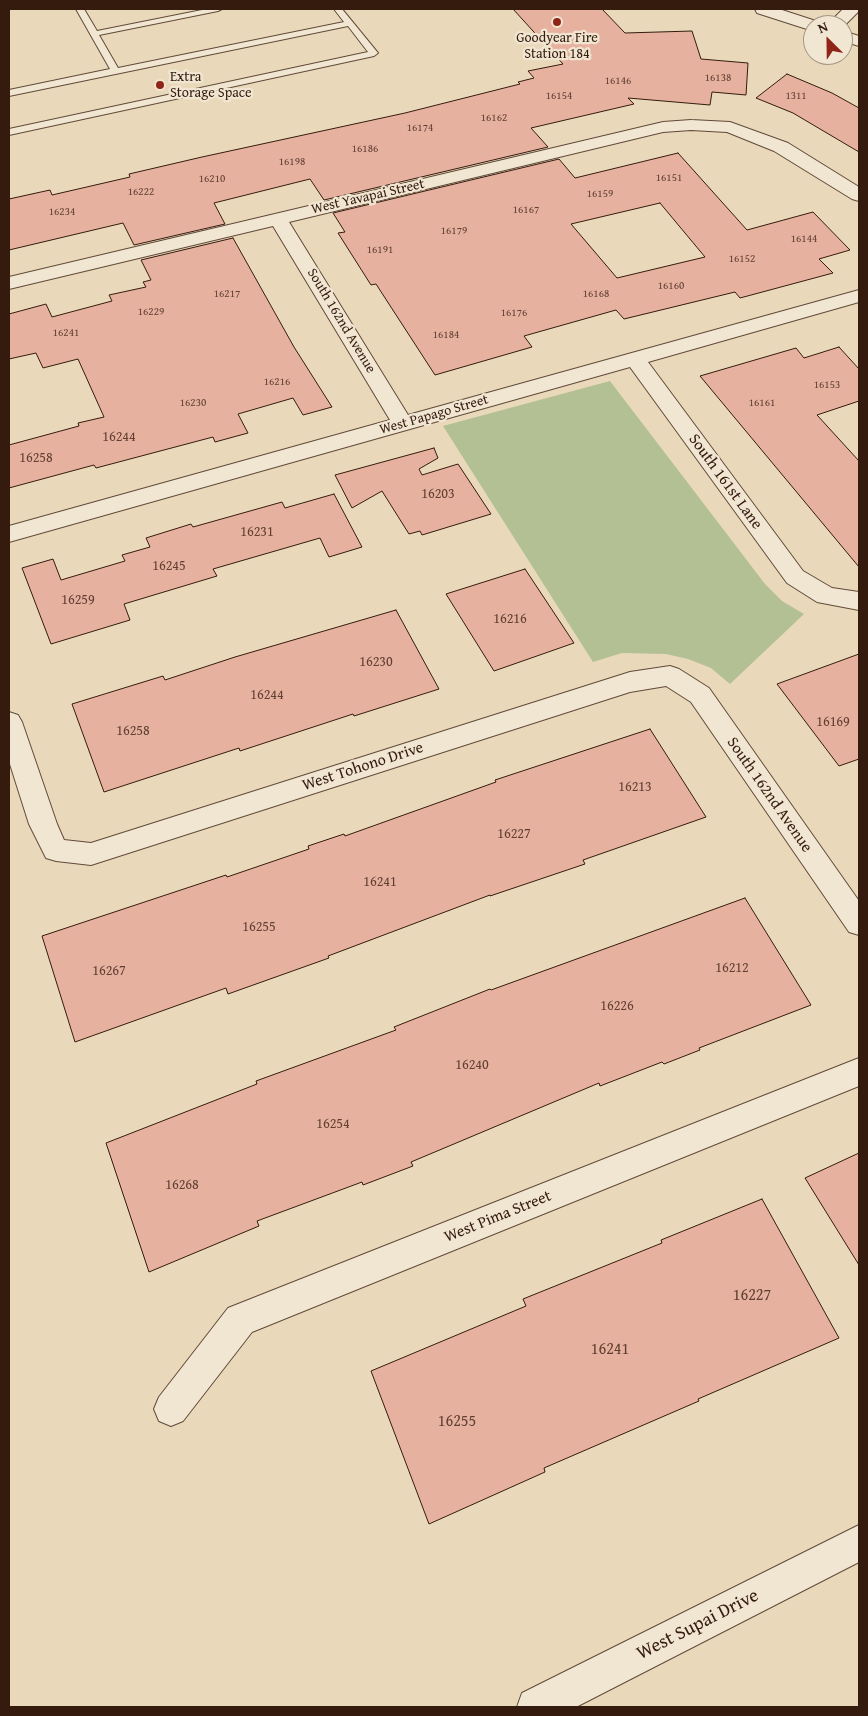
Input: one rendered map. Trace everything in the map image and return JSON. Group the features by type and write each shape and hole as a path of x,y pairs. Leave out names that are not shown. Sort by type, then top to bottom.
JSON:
{"street":[{"path":"763,9 803,23"},
{"name":"West Yavapai Street","path":"9,283 663,127 691,125 730,127 780,147 859,195"},
{"name":"South 162nd Avenue","path":"278,219 404,424"},
{"name":"West Papago Street","path":"9,534 859,296"},
{"name":"South 161st Lane","path":"634,358 795,576 826,596 859,601"},
{"name":"South 162nd Avenue","path":"670,676 700,695 859,923"},
{"name":"West Tohono Drive","path":"9,722 43,824 56,850 91,854 630,682 670,676"},
{"name":"West Pima Street","path":"171,1408 240,1320 859,1072"},
{"name":"West Supai Drive","path":"536,1707 859,1543"}],"lane":[{"path":"80,9 116,71"},
{"path":"94,34 218,9"},
{"path":"9,132 374,53 338,9"},
{"path":"9,93 350,23"}],"green space":[{"path":"610,381 765,584 782,601 804,614 730,684 711,668 688,659 666,654 622,653 593,662 443,426"}],"building":[{"path":"513,9 602,9 625,33 692,31 701,59 748,63 746,95 712,92 710,105 628,98 634,104 531,128 548,147 324,200 310,179 214,203 225,224 134,245 123,223 9,250 9,199 50,190 52,195 130,177 129,174 202,157 405,113 520,84 518,82 534,78 528,71 563,64"},
{"path":"787,74 832,93 859,108 859,152 793,113 756,98"},
{"path":"678,153 747,230 813,212 850,250 819,259 833,273 740,298 735,292 624,319 616,310 524,336 532,347 435,375 376,284 371,285 338,233 345,232 333,213 559,159 575,178","holes":["660,203 705,257 617,278 571,224"]},
{"path":"233,238 294,347 332,407 303,415 293,398 238,414 248,433 215,442 213,437 96,468 94,465 9,488 9,445 79,426 78,423 104,417 78,359 43,368 36,353 9,359 9,314 46,304 52,317 112,301 109,295 146,287 143,282 151,280 141,260"},
{"path":"839,347 859,369 859,401 817,415 859,461 859,567 700,376 796,348 804,358"},
{"path":"434,448 438,458 419,469 422,475 458,464 491,514 422,535 420,531 409,534 382,491 352,508 335,475"},
{"path":"334,494 362,547 329,557 320,538 213,569 217,576 124,604 130,620 51,644 22,568 53,559 61,580 125,561 122,555 150,547 146,538 191,524 193,527 282,502 285,508"},
{"path":"525,569 574,643 494,671 446,594"},
{"path":"396,610 439,689 354,716 353,714 240,751 239,748 104,792 72,704 163,676 165,680 235,657"},
{"path":"859,654 859,759 839,766 777,684"},
{"path":"650,729 706,817 583,860 585,864 490,895 328,956 329,958 228,994 226,988 75,1042 42,936 226,875 227,877 309,849 308,846 344,834 345,836 496,782 495,780"},
{"path":"745,898 811,1005 699,1048 700,1050 664,1064 662,1062 600,1086 599,1083 411,1162 413,1166 363,1185 362,1182 257,1221 259,1226 149,1272 106,1143 257,1084 256,1081 396,1030 394,1027 490,989"},
{"path":"859,1153 859,1265 805,1178"},
{"path":"762,1199 839,1338 544,1468 545,1472 429,1524 371,1371 526,1306 523,1299 662,1243 661,1240"}],"place":[{"name":"Goodyear Fire Station 184","path":"557,22"},
{"name":"Extra Storage Space","path":"160,85"}]}
